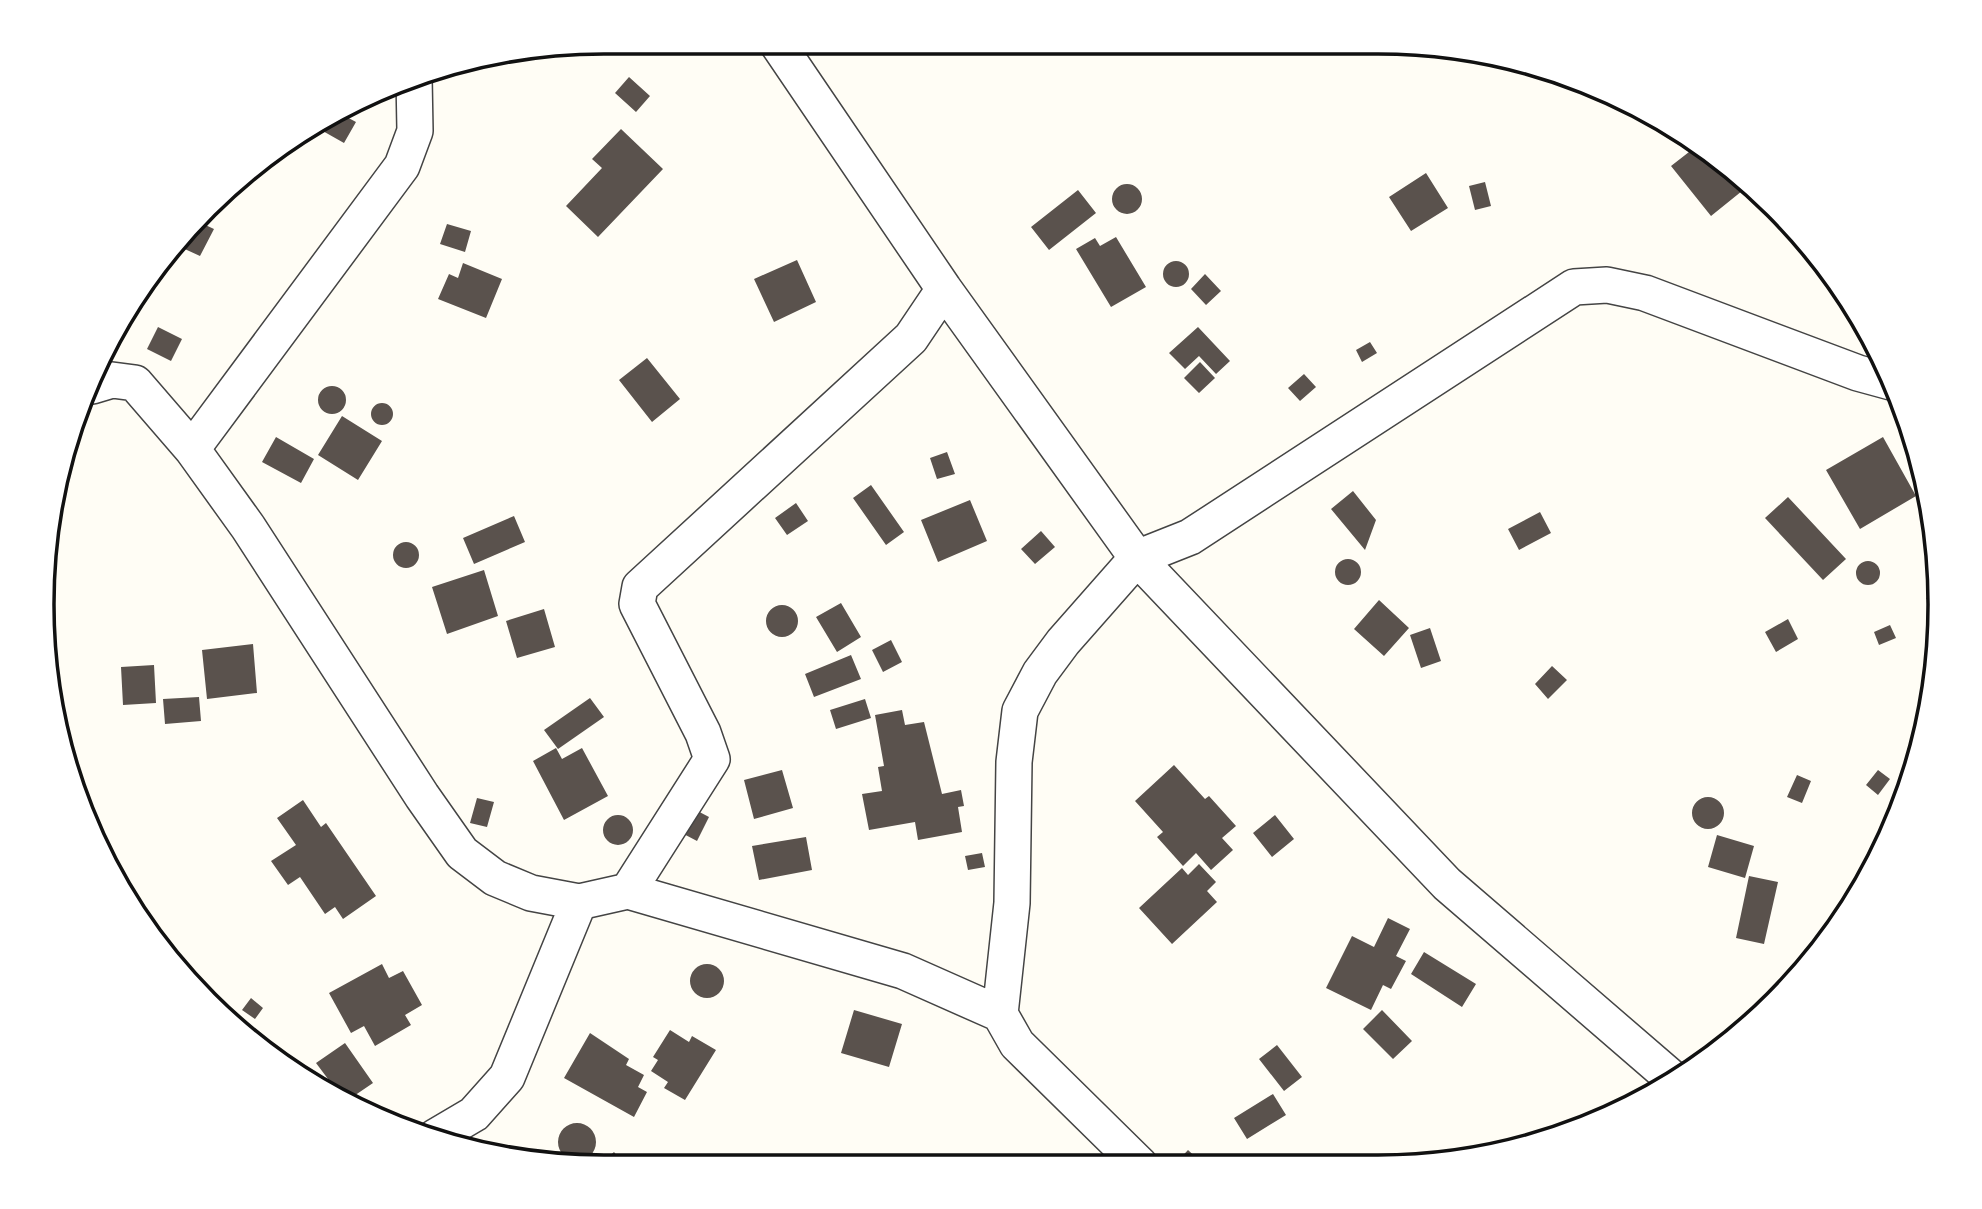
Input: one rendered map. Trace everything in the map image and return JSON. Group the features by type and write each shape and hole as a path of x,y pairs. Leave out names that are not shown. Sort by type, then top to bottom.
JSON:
{"street":[{"path":"784,54 944,289 1137,558 1447,884 1666,1073"},
{"path":"192,449 402,166 415,131 414,88"},
{"path":"1130,1155 1017,1044 1000,1014 1012,903 1014,762 1020,711 1041,673 1063,642 1137,558 1190,537 1574,287 1607,285 1645,293 1879,379"},
{"path":"628,891 712,759 703,733 637,604 640,587 911,338 944,289"},
{"path":"101,383 112,380 135,383 192,449 270,560 422,796 462,853 495,878 531,893 579,902 628,891 903,971 1000,1014"},
{"path":"445,1131 474,1114 507,1077 579,902"}],"building":[{"path":"629,77 650,96 636,112 615,93"},
{"path":"348,118 356,122 344,143 324,131"},
{"path":"621,129 663,169 598,237 566,206 602,168 592,159"},
{"path":"1689,152 1741,192 1711,216 1671,166"},
{"path":"1426,173 1448,208 1411,231 1389,197"},
{"path":"1485,182 1491,206 1475,210 1469,186"},
{"path":"1127,184 1138,188 1142,199 1138,210 1127,214 1116,210 1112,199 1116,188"},
{"path":"1078,190 1096,213 1049,250 1031,227"},
{"path":"447,224 471,231 465,252 440,244"},
{"path":"206,225 214,229 200,256 185,249"},
{"path":"1116,237 1146,287 1111,307 1076,249 1095,238 1100,246"},
{"path":"797,260 816,302 774,322 754,279"},
{"path":"1176,261 1185,265 1189,274 1185,283 1176,287 1167,283 1163,274 1167,265"},
{"path":"463,263 502,279 486,318 438,299 449,274 458,278"},
{"path":"1205,274 1221,291 1206,305 1191,289"},
{"path":"158,327 182,339 171,361 147,349"},
{"path":"1198,327 1230,361 1216,374 1199,356 1185,369 1169,353"},
{"path":"1370,342 1377,353 1362,362 1356,350"},
{"path":"647,358 680,399 652,422 619,380"},
{"path":"1200,362 1215,378 1199,393 1184,378"},
{"path":"1304,374 1316,387 1300,401 1288,388"},
{"path":"332,386 342,390 346,400 342,410 332,414 322,410 318,400 322,390"},
{"path":"378,403 386,403 393,410 393,418 386,425 378,425 371,418 371,410"},
{"path":"342,416 382,441 358,480 318,455"},
{"path":"276,437 314,459 301,483 262,462"},
{"path":"1883,437 1916,496 1860,529 1826,470"},
{"path":"947,452 955,474 937,479 930,458"},
{"path":"871,485 904,532 886,545 853,498"},
{"path":"1353,491 1376,520 1365,550 1331,509"},
{"path":"1788,497 1846,559 1823,580 1765,518"},
{"path":"970,500 987,541 938,562 921,520"},
{"path":"796,503 808,521 787,535 775,518"},
{"path":"1540,512 1551,533 1519,550 1508,529"},
{"path":"514,516 525,542 474,564 463,538"},
{"path":"1041,531 1055,547 1035,564 1021,549"},
{"path":"406,542 415,546 419,555 415,564 406,568 397,564 393,555 397,546"},
{"path":"1348,559 1357,563 1361,572 1357,581 1348,585 1339,581 1335,572 1339,563"},
{"path":"1868,561 1877,564 1880,573 1877,582 1868,585 1859,582 1856,573 1859,564"},
{"path":"484,570 498,616 447,634 432,587"},
{"path":"1379,600 1409,628 1384,656 1354,629"},
{"path":"841,603 861,637 837,652 816,617"},
{"path":"782,605 793,610 798,621 793,632 782,637 771,632 766,621 771,610"},
{"path":"544,609 555,647 517,658 506,621"},
{"path":"1788,619 1798,639 1776,652 1765,632"},
{"path":"1890,625 1896,638 1879,645 1874,632"},
{"path":"1430,628 1441,661 1421,668 1410,635"},
{"path":"891,640 902,662 883,672 872,650"},
{"path":"253,644 257,693 207,699 202,650"},
{"path":"851,655 861,679 814,697 805,674"},
{"path":"154,665 156,703 123,705 121,667"},
{"path":"1552,666 1567,680 1548,699 1535,684"},
{"path":"199,697 201,721 165,724 163,699"},
{"path":"590,698 604,717 558,749 544,730"},
{"path":"865,699 871,718 836,729 830,710"},
{"path":"902,710 905,725 924,722 942,794 961,790 964,806 958,807 962,832 918,840 915,822 869,830 862,794 882,791 878,767 884,766 875,715"},
{"path":"556,748 562,759 582,748 608,796 564,820 533,761"},
{"path":"1174,765 1205,799 1209,796 1236,826 1222,838 1233,850 1211,870 1196,853 1183,866 1157,837 1163,832 1135,801"},
{"path":"782,770 793,808 754,819 744,780"},
{"path":"1878,770 1890,779 1878,795 1866,785"},
{"path":"1797,775 1811,781 1802,803 1787,797"},
{"path":"1708,797 1719,802 1724,813 1719,824 1708,829 1697,824 1692,813 1697,802"},
{"path":"477,798 494,802 487,827 470,823"},
{"path":"303,800 321,827 326,823 376,896 343,919 335,907 325,914 300,877 288,885 271,861 296,845 277,818"},
{"path":"690,807 709,817 697,841 678,831"},
{"path":"618,815 629,819 633,830 629,841 618,845 607,841 603,830 607,819"},
{"path":"1275,815 1294,839 1272,857 1253,833"},
{"path":"1717,835 1754,846 1745,878 1708,867"},
{"path":"806,837 812,870 759,880 752,846"},
{"path":"982,853 985,867 968,870 965,856"},
{"path":"1199,864 1216,882 1207,891 1217,902 1172,944 1139,908 1182,868 1188,875"},
{"path":"1749,876 1778,882 1764,944 1736,938"},
{"path":"1388,918 1410,929 1396,956 1406,961 1391,989 1383,985 1371,1010 1326,988 1352,936 1374,947"},
{"path":"1424,952 1476,984 1462,1007 1411,974"},
{"path":"382,964 389,978 403,971 422,1005 405,1015 411,1025 375,1046 364,1026 351,1033 329,993"},
{"path":"707,964 719,969 724,981 719,993 707,998 695,993 690,981 695,969"},
{"path":"251,998 263,1008 255,1019 242,1010"},
{"path":"854,1010 902,1024 889,1067 841,1053"},
{"path":"1382,1010 1412,1041 1393,1059 1363,1029"},
{"path":"670,1030 689,1042 692,1036 716,1050 685,1100 664,1088 668,1082 651,1071 658,1060 653,1057"},
{"path":"590,1033 629,1059 626,1065 644,1075 638,1087 647,1092 634,1117 564,1078"},
{"path":"345,1043 373,1083 355,1095 327,1080 316,1063"},
{"path":"1277,1045 1302,1077 1284,1091 1259,1059"},
{"path":"1273,1094 1286,1115 1247,1139 1234,1118"},
{"path":"570,1124 584,1124 591,1128 595,1135 595,1149 592,1155 561,1153 559,1149 559,1135 563,1128"}]}
